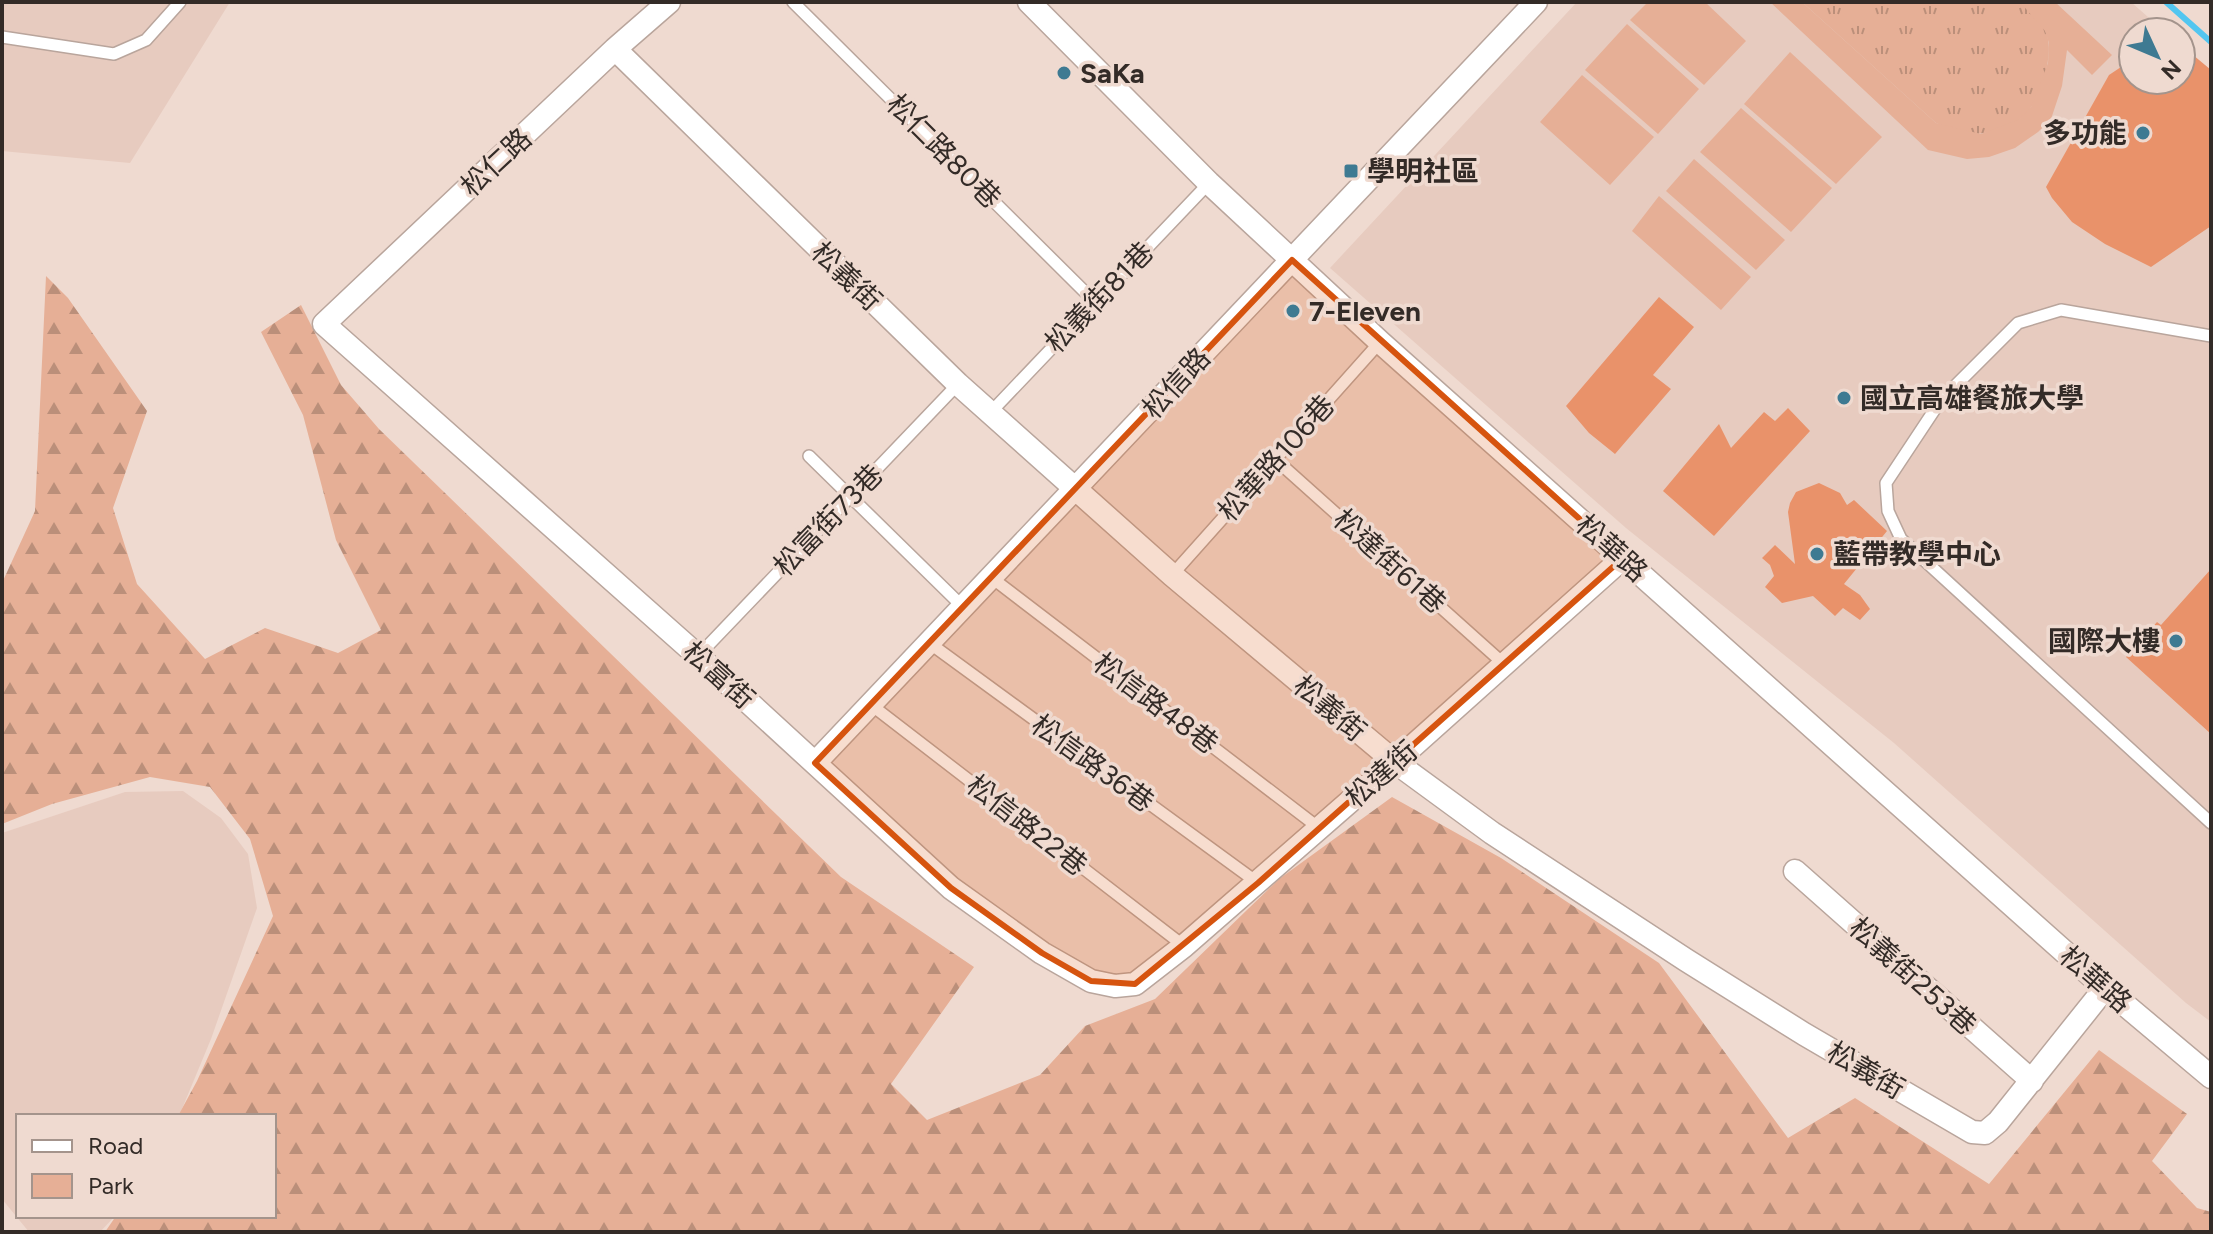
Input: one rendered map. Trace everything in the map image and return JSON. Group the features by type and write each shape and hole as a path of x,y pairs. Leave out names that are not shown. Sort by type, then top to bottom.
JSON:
{"street":[{"name":"松仁路","path":"324,324 615,49 669,2"},
{"name":"松華路","path":"1029,2 1209,183 1380,342 2105,988 2211,1077"},
{"name":"松信路","path":"815,763 1536,2"},
{"name":"松義街","path":"615,49 958,384 1172,575 1395,762 1492,833 1686,960 1804,1034 1972,1132 1985,1133 2032,1081 2105,988"},
{"name":"松富街","path":"324,324 698,656 951,888 1042,953 1091,981 1115,986 1135,984"},
{"name":"松達街","path":"1135,984 1258,883 1623,558"},
{"name":"松義街253巷","path":"1795,871 2032,1081"}],"lane":[{"path":"2,37 114,54 146,40 180,2"},
{"name":"松仁路80巷","path":"793,2 1094,301"},
{"name":"松義街81巷","path":"990,413 1209,183"},
{"path":"2211,336 2061,310 2018,323 1941,400 1886,483 1888,511 1901,539 2211,823"},
{"name":"松華路106巷","path":"1172,575 1380,342"},
{"name":"松富街73巷","path":"698,656 958,384"},
{"path":"809,456 962,606"},
{"name":"松達街61巷","path":"1275,459 1504,664"},
{"name":"松信路48巷","path":"992,578 1319,828"},
{"name":"松信路36巷","path":"928,642 1258,883"},
{"name":"松信路22巷","path":"870,704 1184,946"}],"highlighted area":[{"path":"1292,260 1623,558 1258,883 1135,984 1091,981 1042,953 951,888 815,763"}],"shaded area":[{"path":"2,2 230,2 130,163 2,151"},
{"name":"國立高雄餐旅大學","path":"1577,2 2131,2 2147,16 2117,16 2117,96 2197,96 2197,58 2211,70 2211,1022 1894,743 1626,528 1330,268"},
{"path":"183,791 221,818 248,854 257,908 211,1039 180,1114 16,1114 16,1216 2,1199 2,833 125,792"},
{"path":"18,1218 113,1218 100,1232 29,1232"}],"green space":[{"path":"1648,2 1705,2 1746,41 1704,85 1630,20"},
{"path":"1770,2 1802,2 1936,123 1981,134 2020,119 2031,107 2048,63 2049,43 2045,31 2020,2 2055,2 2112,55 2092,75 2067,50 2062,86 2051,119 2015,148 1989,157 1967,159 1928,150"},
{"path":"1802,2 2020,2 2045,30 2049,52 2044,78 2033,104 2019,120 1984,133 1953,129 1936,123"},
{"path":"1627,24 1699,89 1658,134 1585,70"},
{"path":"1790,52 1882,137 1836,184 1744,104"},
{"path":"1582,75 1654,137 1610,185 1540,122"},
{"path":"1741,108 1832,188 1791,232 1700,152"},
{"path":"1694,159 1785,240 1756,270 1666,191"},
{"path":"1659,196 1751,277 1721,310 1632,231"},
{"path":"46,276 68,298 147,411 113,508 137,584 205,659 265,628 338,653 381,630 336,540 303,415 261,332 301,305 341,385 379,429 841,877 974,967 891,1084 927,1120 1040,1075 1085,1026 1155,999 1279,879 1392,797 1501,858 1659,963 1788,1138 1855,1098 1989,1184 2099,1050 2187,1114 2152,1161 2197,1208 2211,1212 2211,1232 105,1232 115,1218 276,1218 276,1114 179,1114 273,916 250,839 210,787 150,777 52,804 2,824 2,583 35,511"}],"building":[{"name":"多功能","path":"2197,58 2211,70 2211,226 2151,267 2105,244 2072,222 2046,187 2109,75 2117,70 2117,96 2197,96"},
{"path":"1659,297 1694,327 1653,375 1671,389 1615,454 1589,433 1566,406"},
{"path":"1788,408 1810,431 1714,536 1663,491 1719,424 1731,448 1764,412 1775,421"},
{"name":"藍帶教學中心","path":"1819,483 1840,493 1847,505 1854,500 1887,531 1844,584 1860,595 1870,609 1860,620 1843,608 1835,616 1813,596 1782,603 1765,587 1774,576 1770,565 1762,558 1775,545 1795,564 1788,512 1790,503 1796,492"},
{"name":"國際大樓","path":"2211,569 2211,734 2126,657 2157,622 2161,625"}],"waterway":[{"path":"2166,2 2211,42"}],"place":[{"name":"SaKa","path":"1064,73"},
{"name":"多功能","path":"2143,133"},
{"name":"學明社區","path":"1351,171"},
{"name":"7-Eleven","path":"1293,311"},
{"name":"國立高雄餐旅大學","path":"1844,398"},
{"name":"藍帶教學中心","path":"1817,554"},
{"name":"國際大樓","path":"2176,641"}]}
